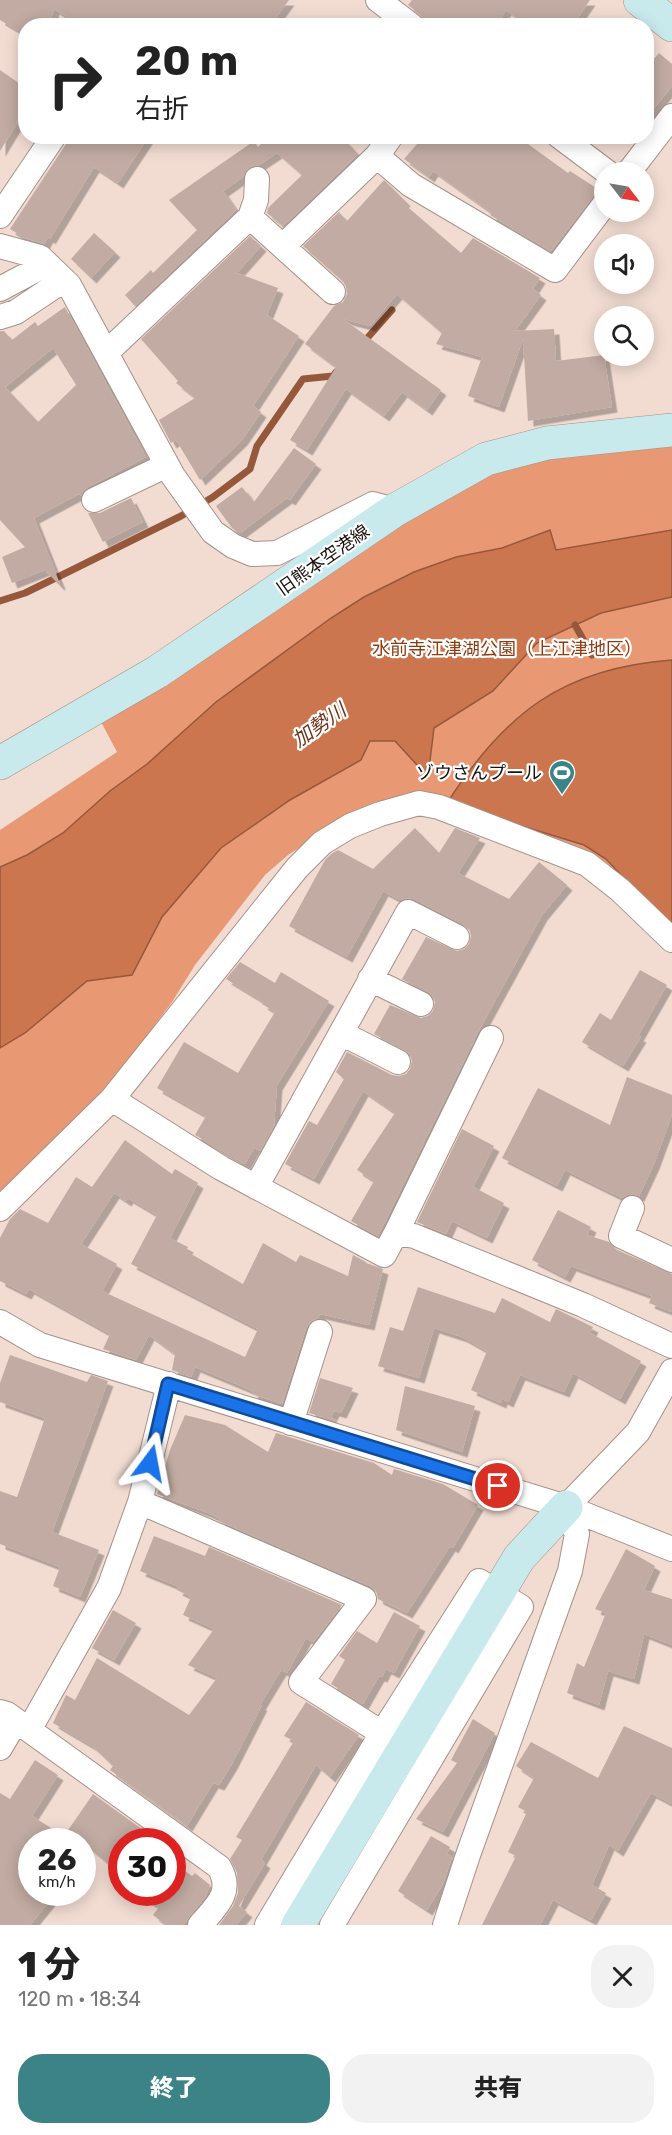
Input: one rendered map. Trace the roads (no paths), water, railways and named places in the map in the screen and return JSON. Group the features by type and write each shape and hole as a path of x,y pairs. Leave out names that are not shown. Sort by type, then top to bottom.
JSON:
{"street":[{"path":"380,0 402,18"},
{"path":"640,0 672,25"},
{"path":"654,139 672,116"},
{"path":"0,216 49,144"},
{"path":"570,144 594,162"},
{"path":"637,162 650,144"},
{"path":"283,246 384,146 411,184 555,270 594,218"},
{"path":"106,353 250,217 256,200 257,178"},
{"path":"250,217 333,292"},
{"path":"0,246 40,256 69,285 167,465 197,512 213,532 232,546 252,554 277,553 373,504 395,510"},
{"path":"0,289 55,272"},
{"path":"0,318 16,312 55,272"},
{"name":"旧熊本空港線","path":"0,763 157,672 395,510 486,459 547,443 672,430"},
{"path":"94,500 167,465"},
{"path":"0,1209 112,1099 297,868 322,843 350,826 419,802 439,807 588,864 620,890 672,940"},
{"path":"256,1187 408,912 457,937"},
{"path":"370,979 422,1004"},
{"path":"341,1033 398,1062"},
{"path":"112,1099 221,1168 384,1255 491,1038"},
{"path":"632,1208 621,1236 672,1260"},
{"path":"396,1233 414,1236 583,1305 672,1346"},
{"path":"0,1322 40,1345 567,1507 672,1549"},
{"path":"291,1423 320,1332"},
{"path":"298,1925 519,1558 638,1431 672,1371"},
{"path":"0,1748 15,1721 109,1588 140,1502 168,1384"},
{"path":"140,1502 364,1599 301,1682 382,1733"},
{"path":"445,1925 570,1571 577,1534 567,1507"},
{"path":"267,1925 382,1733 479,1581 521,1607 332,1925"},
{"path":"15,1721 219,1868 225,1878 225,1890 219,1903 200,1925"}],"water":[{"name":"加勢川","path":"550,530 556,550 672,530 672,597 601,613 537,643 493,691 434,728 428,777 395,741 370,741 361,760 290,800 221,848 162,917 132,975 87,981 25,1033 0,1048 0,867 27,855 63,833 110,791 147,764 216,702 331,618 364,597 414,572 456,557 502,548"},
{"name":"ゾウさんプール","path":"672,660 672,929 606,859 584,845 447,803 491,744 515,720 540,701 568,685 599,673 633,665"}],"waterway":[{"path":"362,344 392,310"},
{"path":"0,601 25,593 181,516 213,497 250,469 257,446 303,379 333,376 336,372"},
{"path":"575,625 592,655"}],"place":[{"name":"ゾウさんプール","path":"562,796"}],"park label":[{"name":"水前寺江津湖公園（上江津地区）","path":"507,649"}]}
